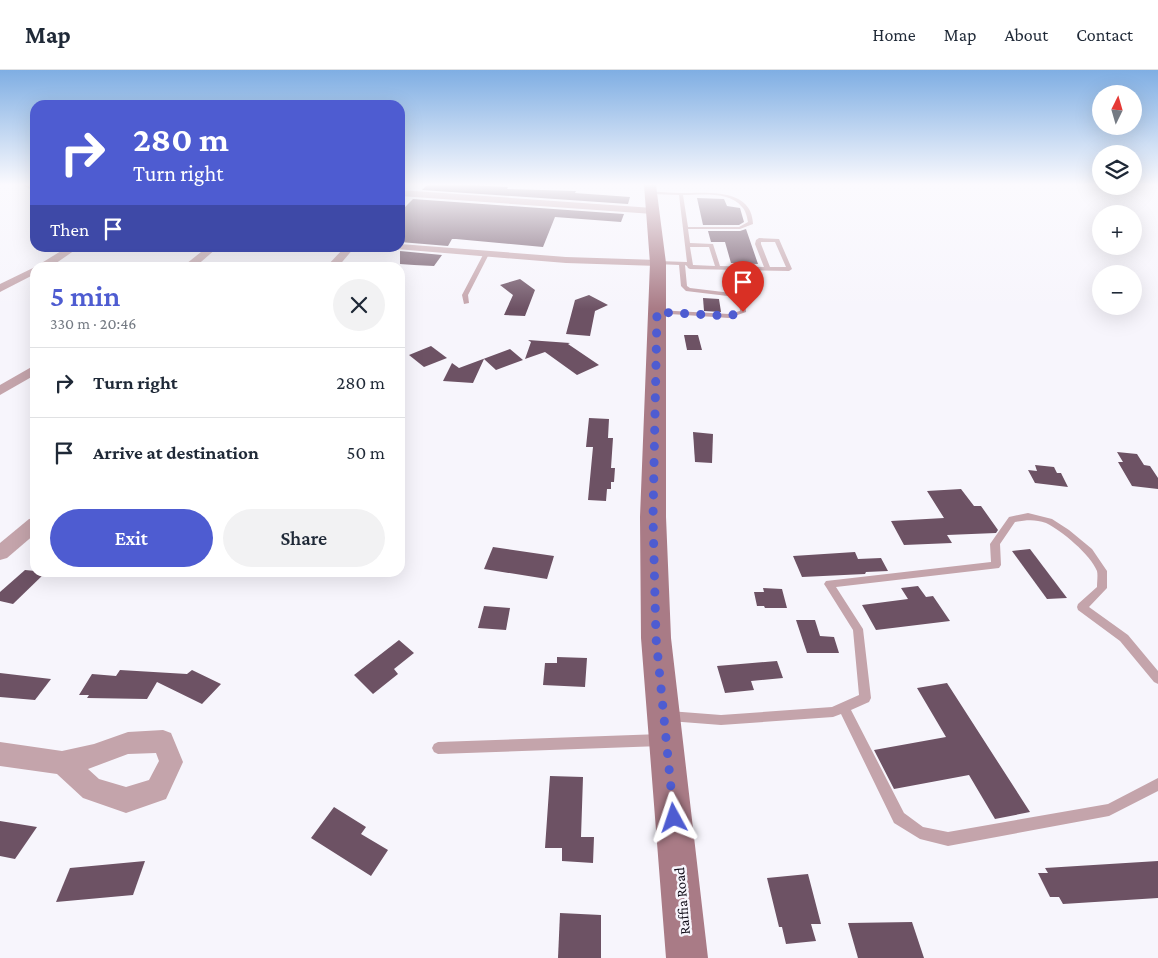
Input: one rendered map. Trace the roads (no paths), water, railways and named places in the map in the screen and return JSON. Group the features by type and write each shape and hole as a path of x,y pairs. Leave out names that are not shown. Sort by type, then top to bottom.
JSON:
{"main road":[{"name":"Raffia Road","path":"660,226 670,263 657,312 653,517 656,638 687,958"}],"street":[{"path":"405,247 566,260 670,263"},
{"path":"50,262 66,252"},
{"path":"194,262 207,252"},
{"path":"335,262 344,252"},
{"path":"0,289 30,273"},
{"path":"0,391 30,372"},
{"path":"0,553 30,528"},
{"path":"0,754 62,763"}],"lane":[{"path":"752,226 748,230 739,232 714,232 685,228 690,267 718,268 768,269 789,269 777,240 759,240 758,244 768,269"},
{"path":"687,244 711,245 718,268"},
{"path":"466,303 465,295 486,254"},
{"path":"670,263 690,264"},
{"path":"657,312 729,316 743,312 742,299 738,295 688,290 670,263"},
{"path":"438,748 721,720 832,712 865,698 858,629 829,584 996,565 995,544 1012,519 1028,516 1049,521 1089,551 1102,571 1102,588 1082,608 1124,638 1158,678"},
{"path":"844,707 899,818 920,832 948,839 1109,810 1158,784"}]}
